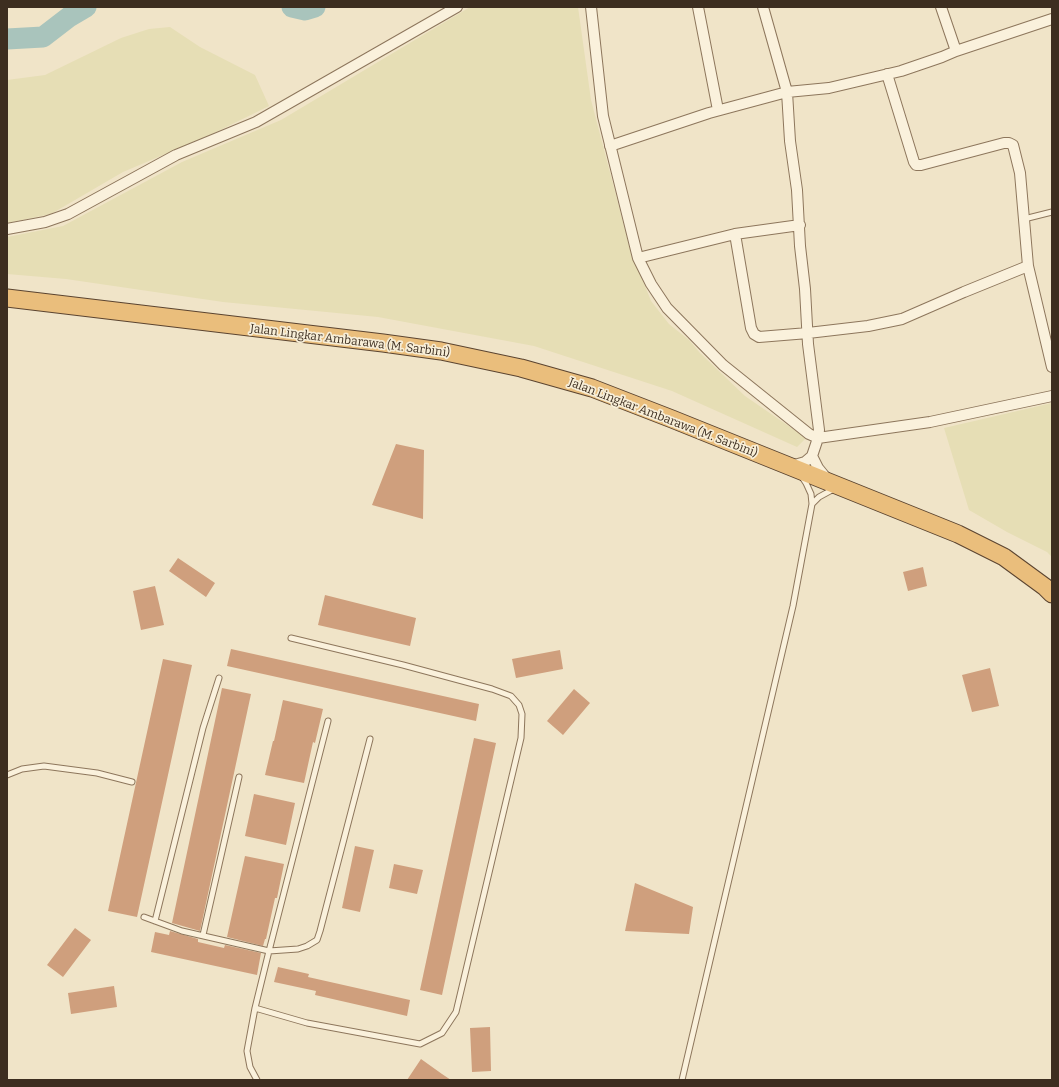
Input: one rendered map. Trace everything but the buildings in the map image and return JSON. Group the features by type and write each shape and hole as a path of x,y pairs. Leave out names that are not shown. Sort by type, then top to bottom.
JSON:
{"highway":[{"name":"Jalan Lingkar Ambarawa (M. Sarbini)","path":"7,298 441,351 521,368 592,388 958,534 1004,557 1045,587 1052,594"}],"street":[{"path":"7,229 44,222 68,214 176,156 256,122 457,7"},
{"path":"591,7 603,116 638,258 651,284 667,308 723,365 809,434 818,438 930,422 1052,396"},
{"path":"698,7 718,110"},
{"path":"762,7 787,92 800,225 800,246 808,344 819,430 812,456 805,462 792,468"},
{"path":"941,7 956,51"},
{"path":"610,146 718,110 787,92 830,88 901,71 1052,19"},
{"path":"887,74 916,165 921,165 1004,143 1013,145 1020,173 1028,266 1052,367"},
{"path":"638,258 735,234 800,225"},
{"path":"735,234 751,328 754,334 759,337 868,326 902,319 1028,266"},
{"path":"812,456 822,475 837,485"}],"lane":[{"path":"1024,219 1052,212"},
{"path":"682,1080 793,606 812,504 811,494 806,483 792,468"},
{"path":"812,504 819,497 837,485"},
{"path":"255,1008 307,1023 420,1044 442,1033 456,1012 521,738 522,714 519,705 511,696 492,689 403,665 290,638"},
{"path":"155,921 203,728 219,678"},
{"path":"257,1080 250,1067 248,1051 255,1008 328,721"},
{"path":"144,917 182,932 203,935 269,951 298,949 307,946 316,940 320,931 370,739"},
{"path":"7,775 22,769 44,766 97,773 132,782"},
{"path":"203,935 239,777"}],"shaded area":[{"path":"470,7 578,7 591,100 629,245 651,301 669,324 689,340 700,353 745,396 806,438 797,447 672,391 534,346 378,317 223,302 66,279 7,274 7,237 63,226 182,162 281,120"},
{"path":"170,27 200,47 255,75 269,106 210,135 123,172 51,214 7,223 7,80 45,75 121,38 149,29"},
{"path":"1052,403 1052,557 1047,552 1007,532 969,510 944,428"}],"waterway":[{"path":"7,39 43,37 69,17 86,7"},
{"path":"292,7 305,10 315,7"}]}
